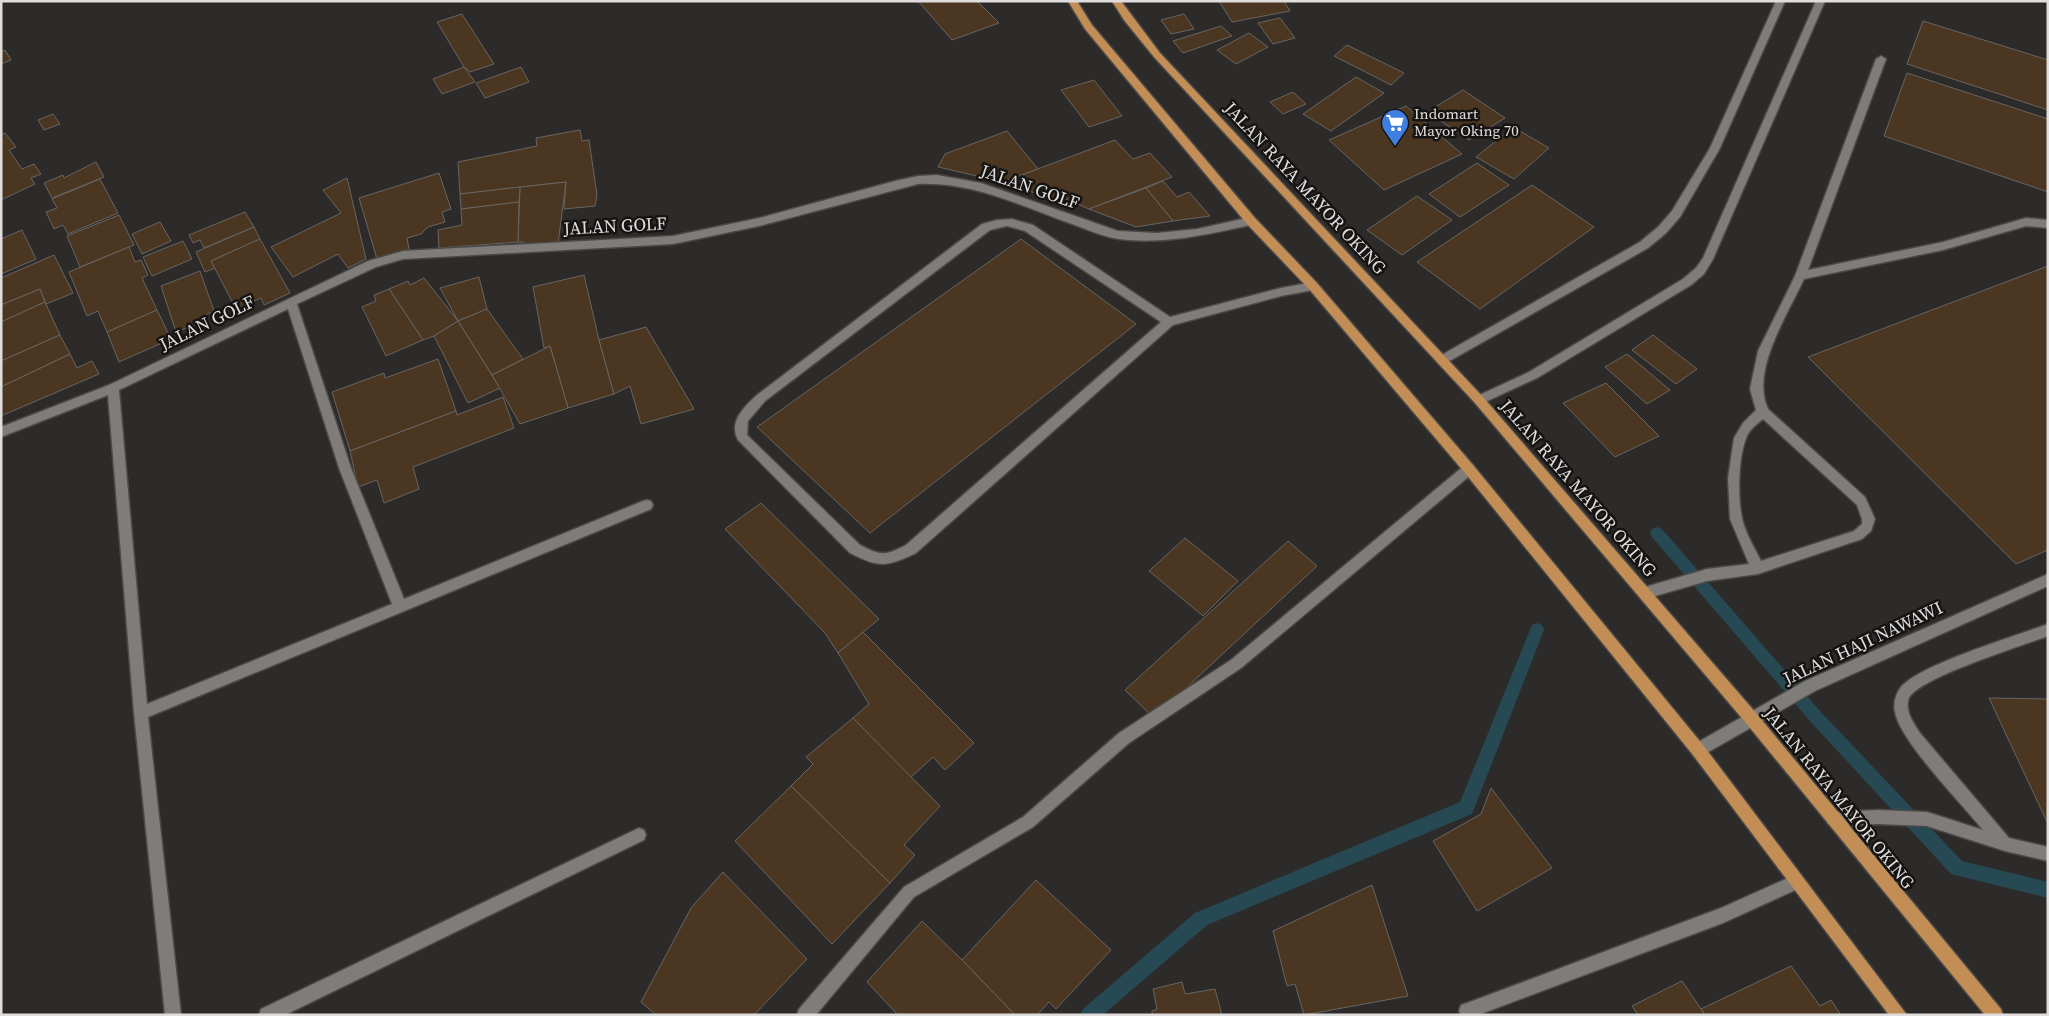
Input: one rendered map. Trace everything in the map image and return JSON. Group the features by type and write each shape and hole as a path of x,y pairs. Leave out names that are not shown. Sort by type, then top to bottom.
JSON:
{"main road":[{"path":"1072,1 1088,27 1117,62 1251,221 1313,286 1469,469 1698,750 1898,1015"},
{"name":"JALAN RAYA MAYOR OKING","path":"1116,1 1156,55 1480,400 1751,718 1995,1015"}],"street":[{"path":"1442,360 1644,245 1662,230 1676,214 1715,148 1781,1"},
{"path":"1480,400 1533,375 1687,282 1704,266 1821,1"},
{"path":"1645,593 1708,575 1758,568 1858,535 1868,525 1870,517 1861,501 1763,412 1758,401 1756,389 1764,351 1800,276 1880,59"},
{"name":"JALAN GOLF","path":"1,432 113,388 372,264 404,255 674,240 759,222 918,180 936,179 977,186 1118,235 1157,237 1197,233 1251,221"},
{"path":"1169,322 1029,228 1011,222 995,223 986,227 761,398 748,411 740,423 739,430 742,437 856,549 873,558 890,560 911,549 1169,322 1281,292 1313,286"},
{"path":"1800,276 1943,246 2026,222 2048,224"},
{"path":"291,302 345,468 400,606"},
{"path":"113,388 141,713 173,1015"},
{"path":"1758,568 1740,532 1734,498 1740,438 1751,420 1763,412"},
{"path":"805,1015 909,892 1028,822 1124,738 1236,664 1469,469"},
{"path":"141,713 646,505"},
{"name":"JALAN HAJI NAWAWI","path":"1698,750 1810,686 2048,580"},
{"path":"2005,844 1915,738 1903,719 1901,709 1905,693 1917,682 1957,664 2048,630"},
{"path":"1833,819 1878,817 1927,820 2005,844 2048,854"},
{"path":"267,1015 639,835"},
{"path":"1468,1011 1723,915 1797,882"}],"building":[{"path":"918,1 977,1 999,23 952,40"},
{"path":"1219,1 1284,1 1290,11 1232,22"},
{"path":"462,14 494,64 470,72 464,67 437,22"},
{"path":"1184,14 1194,29 1171,34 1161,20"},
{"path":"1280,18 1295,38 1273,44 1258,23"},
{"path":"1923,21 2048,60 2048,110 1907,64"},
{"path":"1221,26 1232,36 1183,53 1173,41"},
{"path":"1249,33 1268,47 1236,64 1217,50"},
{"path":"1347,45 1404,73 1391,85 1334,56"},
{"path":"5,50 11,60 1,64 1,52"},
{"path":"464,67 475,82 442,94 433,79"},
{"path":"521,67 529,82 485,98 476,83"},
{"path":"1907,73 2048,119 2048,192 1884,136"},
{"path":"1356,77 1384,93 1331,131 1303,114"},
{"path":"1094,80 1122,116 1089,127 1061,90"},
{"path":"1463,90 1505,118 1469,140 1427,112"},
{"path":"1293,92 1306,104 1283,114 1270,102"},
{"name":"Indomart Mayor Oking 70","path":"1406,106 1462,154 1384,190 1329,140"},
{"path":"53,114 60,124 44,130 38,120"},
{"path":"1513,127 1549,148 1514,179 1476,157"},
{"path":"580,130 582,141 589,140 597,195 595,206 564,209 566,182 460,194 458,162 537,146 536,138"},
{"path":"1007,131 1038,169 1003,182 938,167 945,154"},
{"path":"5,133 16,147 9,150 22,169 34,164 41,174 31,178 35,184 1,200 1,135"},
{"path":"1115,140 1133,159 1150,153 1172,177 1089,209 1063,198 1058,201 1003,182"},
{"path":"96,162 104,177 52,198 44,183 63,175 64,178"},
{"path":"1477,163 1509,185 1460,217 1429,194"},
{"path":"439,173 451,209 442,212 445,222 428,227 421,234 407,238 409,249 377,259 359,198"},
{"path":"347,178 366,259 348,268 338,254 293,277 271,247 341,213 323,190"},
{"path":"100,179 118,213 68,234 63,225 54,229 46,212 57,208 52,199"},
{"path":"1163,181 1177,197 1189,192 1210,216 1173,221 1146,188"},
{"path":"566,182 558,244 522,247 524,242 518,242 520,187"},
{"path":"1532,185 1594,227 1480,309 1417,262"},
{"path":"520,187 519,202 461,209 460,194"},
{"path":"1146,188 1173,221 1136,227 1089,209"},
{"path":"1417,196 1452,220 1402,255 1367,230"},
{"path":"519,202 518,242 439,248 438,230 462,225 461,209"},
{"path":"245,212 254,227 204,248 200,240 193,243 189,235"},
{"path":"119,215 134,245 80,267 67,236"},
{"path":"160,222 171,241 142,254 132,234"},
{"path":"254,227 260,239 211,261 215,268 205,272 196,252"},
{"path":"22,230 36,259 1,274 1,239"},
{"path":"260,239 290,293 264,305 261,298 236,309 211,261"},
{"path":"1021,239 1136,324 870,533 757,427"},
{"path":"183,241 192,259 152,276 143,257"},
{"path":"129,247 135,262 141,260 148,275 142,278 157,310 107,332 98,311 87,316 69,272"},
{"path":"54,255 73,293 46,304 40,289 1,305 1,278"},
{"path":"2048,266 2048,550 2016,564 1808,357"},
{"path":"200,271 214,311 203,316 205,321 176,332 161,286"},
{"path":"584,275 614,394 568,408 550,346 544,348 533,287"},
{"path":"479,277 487,309 458,321 440,288"},
{"path":"424,278 458,321 434,336 423,340 389,289 408,281 410,285"},
{"path":"40,289 45,302 1,322 1,305"},
{"path":"389,289 423,340 386,356 362,307 376,301 374,295"},
{"path":"45,302 60,335 1,361 1,322"},
{"path":"487,309 523,359 492,375 458,321"},
{"path":"157,310 171,339 119,362 107,332"},
{"path":"458,321 500,388 468,403 434,336"},
{"path":"646,327 694,409 641,424 630,386 614,394 599,340"},
{"path":"60,335 70,354 1,387 1,361"},
{"path":"1653,335 1697,369 1676,384 1632,350"},
{"path":"550,346 568,408 520,424 492,375"},
{"path":"70,354 77,368 92,361 99,374 1,416 1,387"},
{"path":"1627,354 1670,390 1647,404 1605,367"},
{"path":"438,359 456,411 350,451 332,392 384,373 385,378"},
{"path":"1606,383 1659,436 1615,457 1563,403"},
{"path":"503,397 514,428 413,467 419,489 384,503 377,480 358,487 350,451 456,411 457,415"},
{"path":"761,503 879,619 838,653 825,633 725,529"},
{"path":"1185,538 1238,581 1203,616 1149,571"},
{"path":"1288,541 1317,566 1154,718 1125,690"},
{"path":"863,632 974,743 945,770 933,757 910,778 853,718 869,704 838,653"},
{"path":"1989,698 2048,699 2048,824"},
{"path":"853,718 940,806 904,845 915,855 890,883 791,786 813,764 806,757"},
{"path":"791,786 890,883 832,944 735,841"},
{"path":"1491,788 1552,868 1477,911 1433,841 1481,814"},
{"path":"723,872 807,959 754,1015 656,1015 641,1002 691,908"},
{"path":"1036,880 1111,950 1056,1009 1049,1002 1037,1015 1015,1015 962,960"},
{"path":"1372,885 1408,996 1304,1015 1295,984 1287,986 1273,931"},
{"path":"922,921 1015,1015 898,1015 867,982"},
{"path":"1791,966 1820,1006 1831,1000 1841,1015 1705,1015 1701,1009"},
{"path":"1682,981 1705,1015 1638,1015 1632,1006"},
{"path":"1182,982 1185,994 1215,989 1222,1015 1152,1015 1152,1011 1157,1009 1153,989"}],"waterway":[{"path":"1657,533 1815,716 1957,868 2048,890"},
{"path":"1089,1015 1201,919 1466,808 1537,630"}],"place":[{"name":"Indomart Mayor Oking 70","path":"1395,147"}]}
